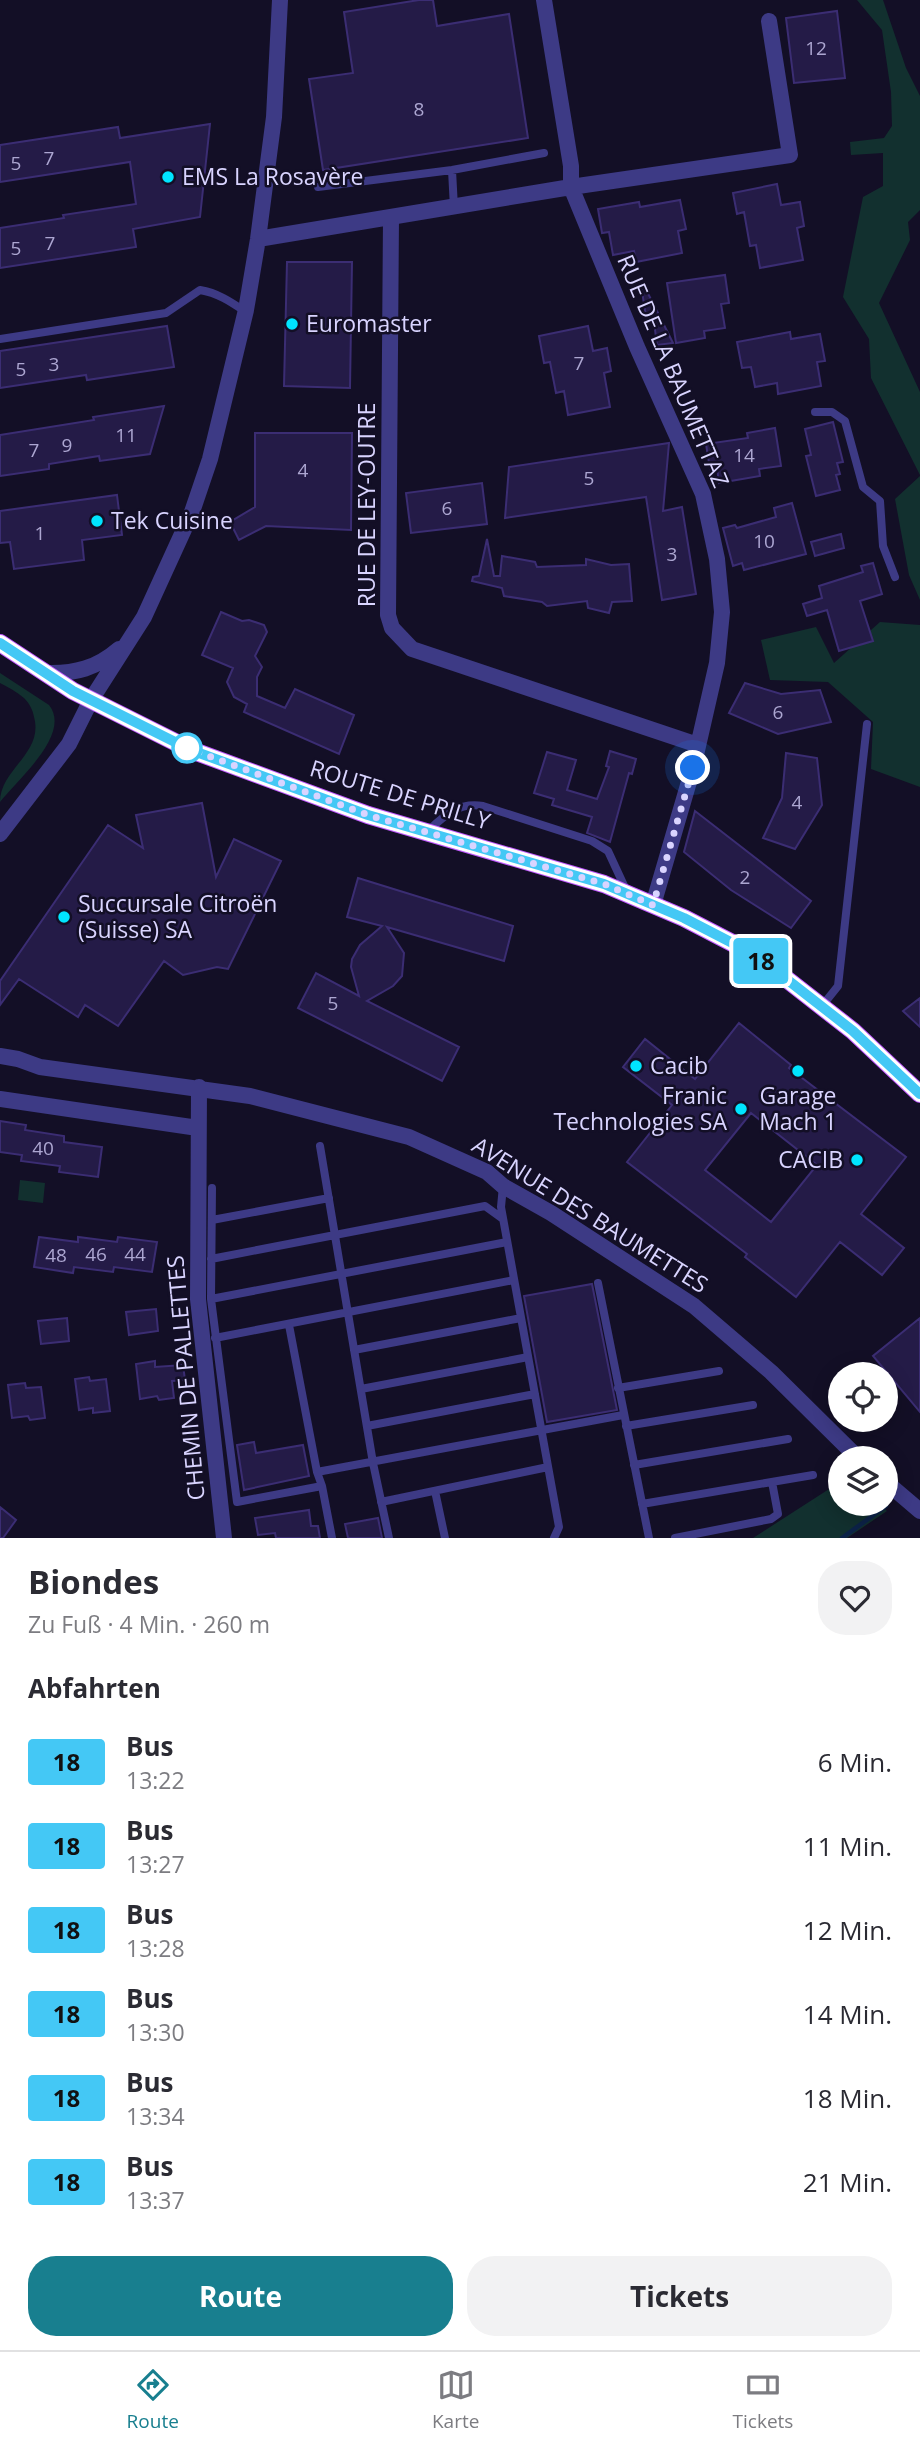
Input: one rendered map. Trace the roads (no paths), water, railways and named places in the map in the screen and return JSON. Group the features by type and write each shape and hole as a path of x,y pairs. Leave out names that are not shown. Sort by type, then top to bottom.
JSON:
{"main road":[{"name":"ROUTE DE PRILLY","path":"0,643 91,700 191,750 368,815 604,884 684,918 744,949 789,981 853,1031 920,1094"}],"street":[{"path":"0,834 69,744 91,700 144,617 192,512 210,458 246,312 274,117 280,0"},
{"name":"RUE DE LA BAUMETTAZ","path":"544,0 571,166 571,187 703,494 717,559 722,612 717,663 698,745 653,905"},
{"path":"258,239 571,187 790,155 769,21"},
{"name":"RUE DE LEY-OUTRE","path":"391,218 388,615 392,628 412,649 698,745"},
{"path":"46,673 82,671 107,659 129,640"},
{"name":"AVENUE DES BAUMETTES","path":"0,1056 40,1067 250,1096 409,1137 487,1172 503,1186 561,1219 694,1306 771,1372 846,1446"},
{"name":"CHEMIN DE PALLETTES","path":"199,1087 198,1299 224,1538"},
{"path":"0,1099 198,1128"},
{"path":"898,1492 920,1511"}],"lane":[{"path":"318,187 452,170 544,153"},
{"path":"452,170 454,208"},
{"path":"0,339 166,313 200,290 212,292 246,312"},
{"path":"816,412 832,412 845,421 863,487 880,501 883,546 895,577"},
{"path":"822,1006 838,986 867,724"},
{"path":"428,831 454,809 471,804 483,806 592,841 608,851 629,894"},
{"path":"320,1146 373,1463 389,1538"},
{"path":"503,1186 501,1208 559,1527 554,1538"},
{"path":"212,1188 211,1299 237,1502"},
{"path":"212,1220 329,1198"},
{"path":"211,1259 485,1206 503,1219"},
{"path":"211,1299 507,1242"},
{"path":"215,1338 514,1280"},
{"path":"598,1283 649,1538"},
{"path":"354,1350 521,1318"},
{"path":"289,1325 332,1538"},
{"path":"360,1389 528,1357"},
{"path":"618,1388 719,1371"},
{"path":"367,1426 535,1394"},
{"path":"626,1426 753,1405"},
{"path":"317,1472 623,1415"},
{"path":"634,1465 788,1439"},
{"path":"381,1502 548,1467"},
{"path":"642,1504 813,1475"},
{"path":"675,1538 771,1519 778,1514 772,1482"},
{"path":"220,1505 322,1486"},
{"path":"435,1490 445,1538"}],"waterway":[{"path":"842,1538 872,1516"}],"place":[{"name":"EMS La Rosavère","path":"168,177"},
{"name":"Euromaster","path":"292,324"},
{"name":"Tek Cuisine","path":"97,521"},
{"name":"Succursale Citroën (Suisse) SA","path":"64,917"},
{"name":"Cacib","path":"636,1066"},
{"name":"Garage Mach 1","path":"798,1071"},
{"name":"Franic Technologies SA","path":"741,1109"},
{"name":"CACIB","path":"857,1160"}]}
